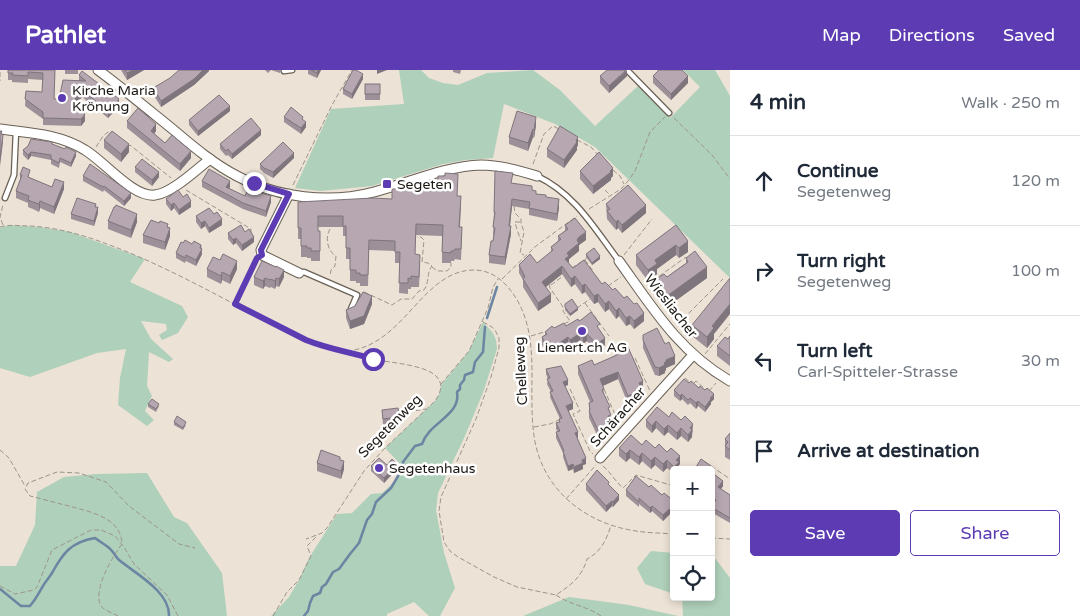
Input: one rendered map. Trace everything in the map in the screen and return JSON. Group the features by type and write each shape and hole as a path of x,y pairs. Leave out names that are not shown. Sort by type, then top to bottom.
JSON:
{"street":[{"path":"98,70 210,160 238,177 289,194 311,198 352,196 374,192 448,171 475,166 508,168 533,175"},
{"path":"0,129 61,138 91,154 141,193 148,195 161,194 210,160"},
{"path":"289,194 261,250 262,255 299,273"},
{"name":"Wiesliacher","path":"619,261 670,331 693,355 730,382"},
{"name":"Schäracher","path":"602,462 624,431 693,355"}],"lane":[{"path":"284,71 292,70"},
{"path":"627,70 669,113"},
{"path":"4,198 14,175 16,131"},
{"path":"533,175 564,192 582,212 619,261"},
{"path":"299,273 304,272 357,295 351,309"}],"path":[{"path":"289,194 323,123 352,70"},
{"path":"0,72 0,81"},
{"path":"501,280 528,253 582,212 611,196 625,185 635,171 650,132 669,113 712,156 730,179"},
{"path":"533,175 544,134 553,126 563,130"},
{"path":"91,154 103,136 108,132 115,137"},
{"path":"573,138 591,147 601,158"},
{"path":"128,147 130,145 191,194 252,229 251,235"},
{"path":"612,169 620,176 625,185"},
{"path":"605,190 611,196"},
{"path":"3,226 0,217 4,198"},
{"path":"514,200 515,211 522,219 521,223 524,232 520,253 525,256"},
{"path":"619,261 652,219"},
{"path":"521,223 515,222 515,225 522,242"},
{"path":"0,227 48,228 90,238 156,264 295,336 318,345 425,370 437,376 441,385"},
{"path":"323,274 330,277 331,270 335,266 336,256 332,254 326,240 330,229"},
{"path":"417,237 424,240 422,262 428,263 437,271 447,271 451,267 451,263"},
{"path":"528,253 532,260"},
{"path":"235,304 257,258 262,255"},
{"path":"650,284 686,257"},
{"path":"571,269 585,259 595,274"},
{"path":"357,289 392,305 401,299 412,298 419,291 424,290 429,283 429,271 432,266"},
{"name":"Chelleweg","path":"347,351 360,348 385,336 439,282 449,275 464,270 489,272 501,280 511,291 523,311 530,336 533,427 542,464 552,483 566,499 593,519 635,531 670,534"},
{"path":"447,271 449,275"},
{"path":"550,286 564,276"},
{"name":"Segetenweg","path":"306,539 317,535 327,528 364,471 439,395 441,385 469,351 483,322 493,287 498,278"},
{"path":"670,331 723,279"},
{"path":"548,281 550,288 563,307 563,311 570,322 562,326"},
{"path":"605,288 613,282"},
{"path":"412,298 418,303"},
{"path":"577,308 592,298"},
{"path":"585,303 609,336"},
{"path":"483,322 495,330 499,338 499,348 476,419 441,497 439,511 444,542 450,551 458,557 494,577 517,586 556,595 566,602 588,608 601,616"},
{"path":"709,350 730,324"},
{"path":"530,336 545,332"},
{"path":"635,358 654,398"},
{"path":"678,372 693,385 696,381 708,392 721,376"},
{"path":"603,387 620,427 624,431"},
{"path":"570,389 580,411 574,414 590,452 602,462 611,477 623,488 636,475 670,485"},
{"path":"400,412 427,409"},
{"path":"533,427 550,424 566,417"},
{"path":"0,450 9,458 30,496 95,513 113,524 119,531 122,544 112,557 101,586 99,601 102,608 118,616"},
{"path":"701,461 706,462 730,480"},
{"name":"Schäracher","path":"566,499 597,464 602,462"},
{"path":"25,486 35,479 57,472 78,473 106,482 129,506 180,544 194,548"},
{"path":"556,595 577,579 584,569 587,559 594,555 602,546 609,534 611,524"},
{"path":"0,586 15,594 34,590 37,587 52,550 91,530 108,532 115,536 122,544 134,564 167,594 178,616"},
{"path":"273,616 287,592 299,580 311,556 307,546 317,535"},
{"path":"715,538 730,539"}],"green space":[{"path":"399,70 421,70 429,78 443,83 458,85 487,73 533,70 560,90 595,126 638,86 670,118 700,87 683,70 715,70 730,96 730,278 595,147 555,124 504,104 493,158 443,164 372,186 320,191 295,188 331,109 404,104"},
{"path":"10,225 70,232 145,259 130,282 182,306 188,317 178,333 162,340 159,335 167,330 166,324 141,321 151,339 173,359 169,362 149,352 147,386 152,396 145,411 154,420 147,426 118,405 120,378 126,349 97,353 30,377 0,368 0,228"},
{"path":"483,322 493,333 497,349 484,390 438,493 436,510 444,553 455,588 440,616 429,616 414,602 387,614 387,616 271,616 289,597 309,558 337,514 352,513 371,494 382,493 405,469 385,448 435,401 439,395 441,385 469,351"},
{"path":"147,473 174,517 187,523 222,573 227,616 0,616 0,566 16,566 35,525 37,492 64,477"},
{"path":"651,551 670,553 670,593 645,584 637,568"},
{"path":"715,558 730,578 730,616 683,616 682,601 715,601"},
{"path":"569,597 629,605 678,616 523,616"}],"building":[{"path":"8,70 55,70 54,99 59,99 63,80 86,81 79,75 82,71 119,99 108,111 82,90 72,103 85,114 81,119 43,118 43,112 25,99 26,91 42,92 43,73 28,72 28,76 12,75 13,73 8,73"},
{"path":"179,70 203,70 194,79 161,101 153,88"},
{"path":"353,70 363,74 352,94 343,89"},
{"path":"607,70 626,70 609,86 600,76"},
{"path":"659,70 682,70 688,76 671,94 653,76"},
{"path":"365,84 380,84 380,94 365,94"},
{"path":"219,95 230,106 198,131 189,120"},
{"path":"291,107 306,122 301,128 284,117"},
{"path":"138,108 156,124 151,131 165,143 172,135 191,151 180,164 127,121"},
{"path":"517,111 536,117 534,130 528,143 509,137"},
{"path":"251,118 261,130 232,154 228,149 226,151 220,144"},
{"path":"560,126 578,137 577,142 564,160 547,149"},
{"path":"0,131 2,131 1,134 3,135 0,159"},
{"path":"112,131 129,144 121,154 104,140"},
{"path":"31,139 52,142 52,144 65,149 66,147 76,152 71,163 60,158 59,163 51,159 51,155 31,152 28,155 23,150 28,146"},
{"path":"283,142 294,153 273,172 264,168 260,164"},
{"path":"599,152 613,168 611,172 593,186 580,171"},
{"path":"142,159 159,172 152,180 135,167"},
{"path":"90,164 131,193 124,201 104,186 83,176"},
{"path":"23,167 30,170 28,177 52,187 55,179 64,182 54,207 40,201 39,204 28,200 29,196 16,191"},
{"path":"209,169 230,181 226,187 245,196 248,189 271,196 266,211 243,203 202,181"},
{"path":"495,171 513,173 511,183 532,186 532,190 536,191 536,194 559,199 557,214 529,208 530,202 512,199 509,226 511,226 505,257 489,255 495,228 493,227"},
{"path":"445,173 458,174 457,196 461,196 459,227 462,227 461,249 455,249 451,253 442,252 443,225 416,224 415,254 420,255 419,277 411,276 411,279 408,278 408,283 399,283 400,252 395,252 395,241 369,240 368,275 360,275 360,273 356,273 356,270 350,270 350,248 346,248 346,226 343,226 343,216 318,216 320,251 311,251 311,248 307,248 307,246 301,246 301,228 298,228 298,202 373,198 392,199 392,189 423,188 423,186 438,185 438,176 445,176"},
{"path":"628,185 646,205 622,225 618,220 616,222 607,211 610,209 606,204"},
{"path":"178,190 183,197 187,194 191,201 179,210 174,203 171,205 166,199"},
{"path":"77,198 96,204 95,207 98,207 94,221 71,214"},
{"path":"116,205 137,214 131,230 108,221"},
{"path":"209,208 214,214 217,212 222,219 209,228 205,221 201,223 196,216"},
{"path":"575,218 586,232 579,237 577,240 579,243 567,253 569,256 565,259 573,268 584,260 602,284 605,282 613,290 615,288 624,298 627,296 634,304 637,303 644,313 634,321 630,316 626,318 619,308 616,311 609,301 605,304 598,294 594,296 585,284 582,286 575,276 571,279 562,266 542,282 551,294 538,303 523,279 525,277 519,265 530,254 537,263 553,250 551,247 561,239 558,236 568,229 565,225"},
{"path":"151,220 168,224 167,227 170,228 165,242 143,235"},
{"path":"241,225 245,232 249,229 254,237 242,245 236,238 233,240 228,233"},
{"path":"676,225 688,241 679,248 676,245 655,260 657,264 648,270 636,255"},
{"path":"185,240 192,244 194,241 201,245 200,248 202,249 196,260 186,255 185,258 176,253 181,242 183,243"},
{"path":"594,248 600,256 592,263 586,254"},
{"path":"695,251 707,267 667,296 655,280 664,274 667,277 688,262 686,258"},
{"path":"223,254 237,261 230,276 222,272 221,276 207,269 213,257 220,260"},
{"path":"262,261 284,270 279,279 276,278 275,281 265,278 263,281 254,277"},
{"path":"730,278 730,304 712,326 714,328 707,337 692,325"},
{"path":"363,292 372,296 364,316 350,321 346,310 355,306"},
{"path":"572,299 578,308 570,314 565,304"},
{"path":"591,312 600,324 597,326 605,338 597,344 587,334 583,337 580,333 570,340 568,337 555,346 552,343 547,347 542,337 547,334 545,332 552,326 554,328 564,323 566,326 578,319 579,321 581,320"},
{"path":"657,328 665,344 669,342 675,356 666,360 665,365 659,368 655,367 643,340 643,335"},
{"path":"730,336 730,356 717,346 725,337 728,339"},
{"path":"628,347 643,381 639,383 642,390 628,396 618,372 600,379 604,389 602,390 610,407 608,408 611,415 608,416 612,424 598,430 589,411 589,403 593,401 578,366 592,360 594,365 617,355 615,352"},
{"path":"561,366 568,380 563,382 573,403 566,406 578,432 575,433 586,458 582,460 583,463 574,467 573,464 568,466 556,432 560,431 556,423 560,422 559,419 562,418 550,392 553,391 547,379 550,378 546,369"},
{"path":"684,379 689,383 691,381 699,388 700,386 705,390 707,388 714,394 705,407 698,401 696,403 690,398 688,400 682,394 680,396 674,390"},
{"path":"152,399 159,404 156,409 148,404"},
{"path":"657,407 669,417 672,412 681,420 685,416 693,424 690,428 692,430 688,435 681,428 677,433 668,425 664,429 656,421 652,426 646,420"},
{"path":"398,408 400,417 383,419 382,410"},
{"path":"177,416 186,422 183,428 174,422"},
{"path":"730,433 730,450 725,446 728,442 725,439"},
{"path":"631,435 642,445 646,440 655,448 659,444 667,452 671,448 680,456 676,460 679,462 673,466 667,460 663,464 655,457 651,461 642,453 639,457 630,450 626,454 619,448"},
{"path":"321,450 340,457 340,460 344,461 341,471 317,463"},
{"path":"379,458 387,465 392,459 397,464 384,478 371,466"},
{"path":"701,459 711,466 697,466"},
{"path":"597,470 619,495 606,506 586,484"},
{"path":"715,475 723,481 718,487 730,495 730,518 715,509"},
{"path":"636,476 649,487 651,485 662,495 664,493 670,498 670,509 663,515 652,506 650,508 639,498 639,502 626,490"}],"waterway":[{"path":"487,318 497,287"},
{"path":"304,616 308,611 313,596 320,593 333,572 339,569 359,543 376,502 391,488 401,471 403,462 415,446 422,444 431,430 454,407 457,400 457,392 465,375 473,372 475,362 483,352 485,327"},
{"path":"0,589 21,606 30,606 64,554 80,542 95,538 158,591 168,607 169,616"}],"place":[{"name":"Kirche Maria Krönung","path":"62,98"},
{"name":"Segeten","path":"387,184"},
{"name":"Lienert.ch AG","path":"582,331"},
{"name":"Segetenhaus","path":"379,468"}],"route":[{"path":"254,183 289,194 261,250 262,255 257,258 235,304 295,336 318,345 373,359"}]}
